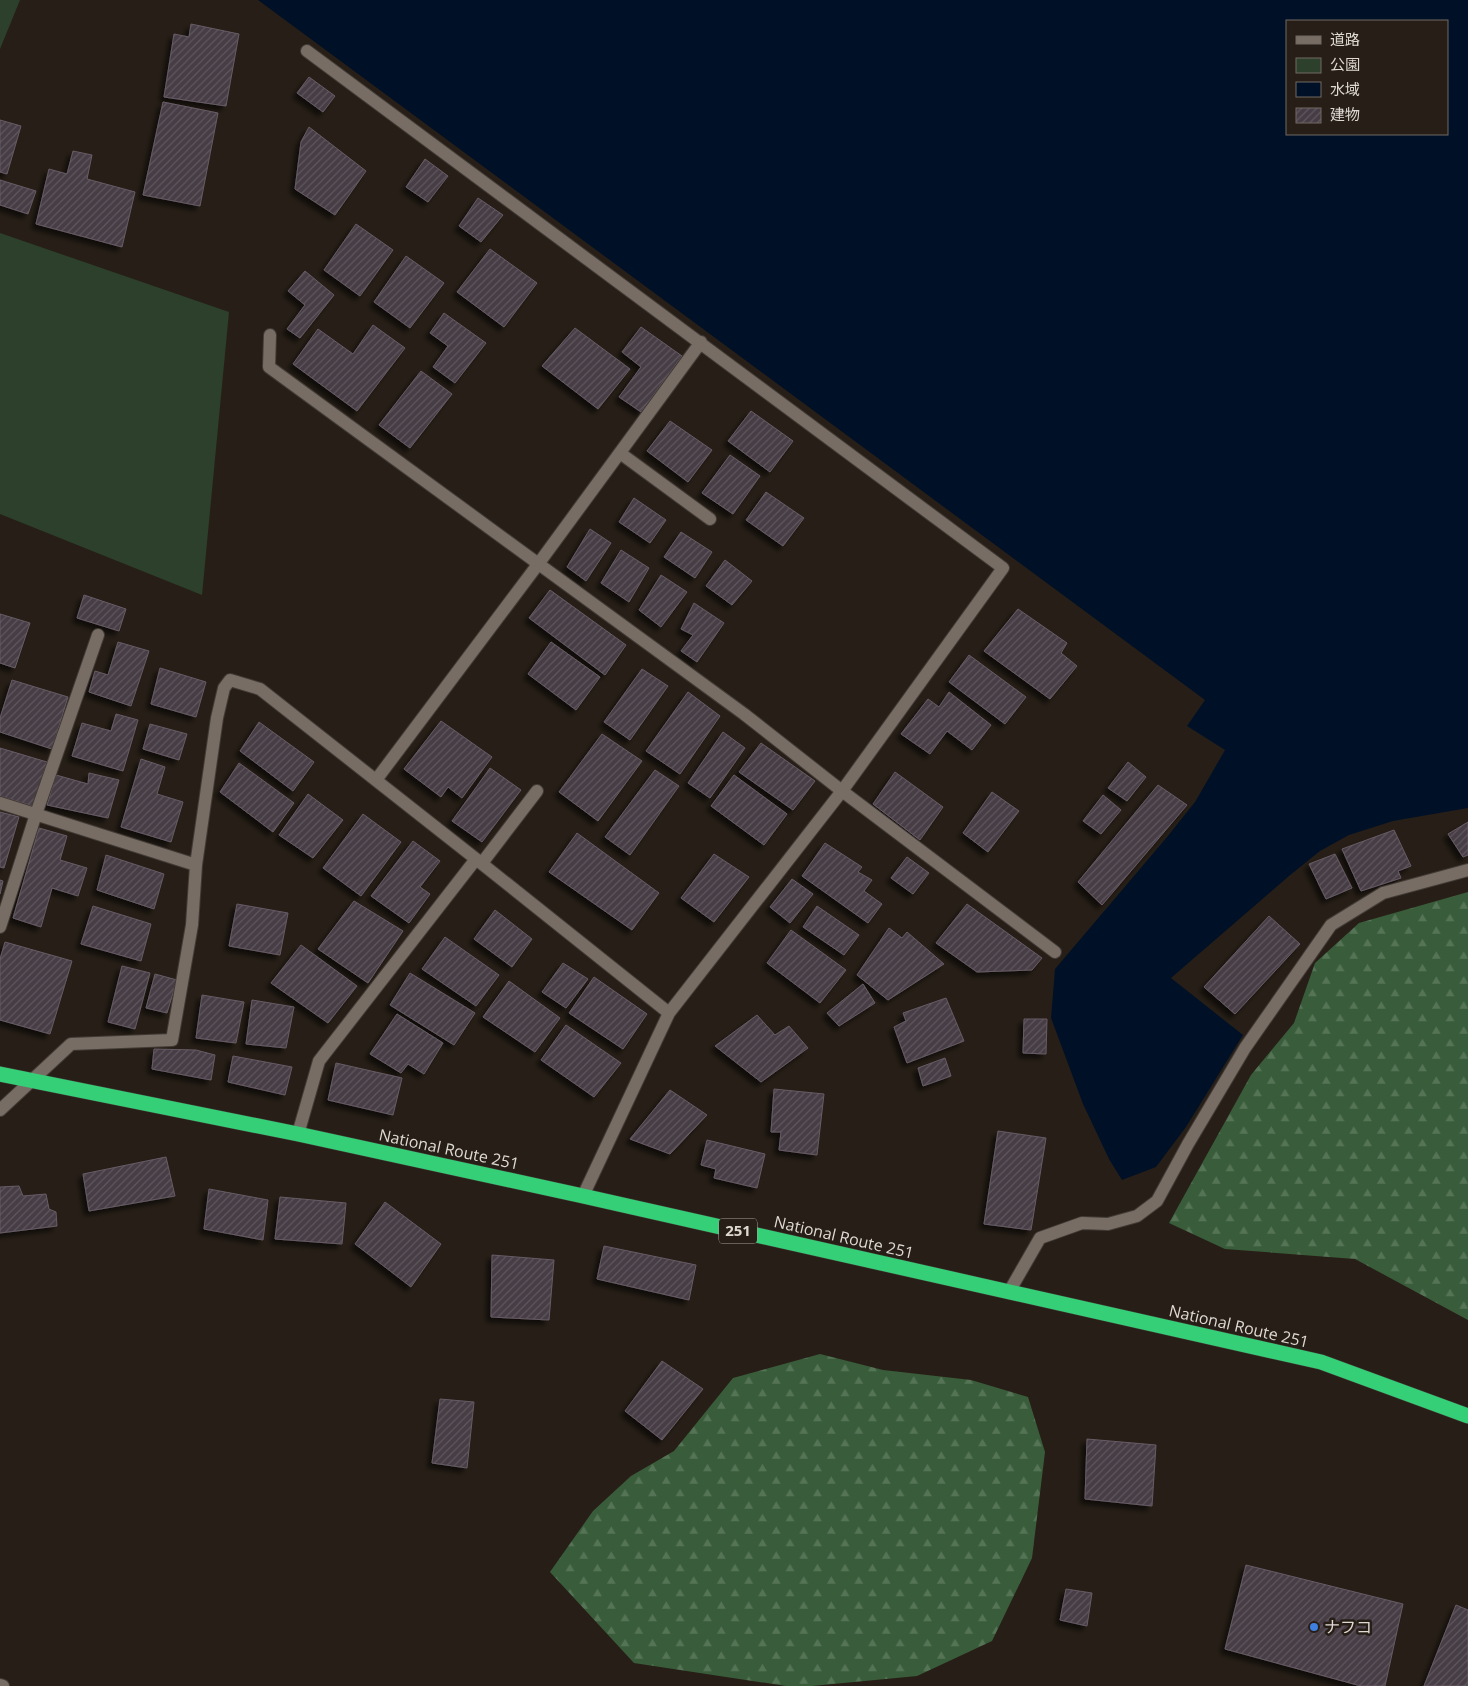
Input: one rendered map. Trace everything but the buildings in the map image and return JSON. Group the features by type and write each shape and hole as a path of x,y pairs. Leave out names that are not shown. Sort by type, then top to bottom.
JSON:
{"highway":[{"name":"National Route 251","path":"0,1074 298,1134 583,1196 1321,1362 1468,1416"}],"street":[{"path":"307,51 701,342 1002,568 842,791 669,1013 583,1196"},
{"path":"270,335 269,367 540,563 744,714 842,791 1055,952"},
{"path":"376,780 540,563 701,342"},
{"path":"620,453 710,519"},
{"path":"0,927 36,814 98,635"},
{"path":"0,1110 71,1044 172,1040 192,925 196,865 217,718 224,688 230,680 260,689 669,1013"},
{"path":"298,1134 319,1061 537,791"},
{"path":"0,803 196,865"},
{"path":"1010,1292 1040,1238 1082,1223 1108,1224 1137,1216 1156,1201 1245,1048 1331,925 1383,893 1468,870"}],"green space":[{"path":"0,0 20,0 0,49"},
{"path":"0,233 229,312 202,595 0,514"},
{"path":"1468,892 1468,1320 1355,1259 1225,1249 1169,1223 1251,1075 1294,1023 1315,963 1359,923"},
{"path":"820,1354 883,1370 971,1380 1028,1397 1045,1452 1032,1558 992,1641 917,1676 812,1686 786,1686 634,1663 550,1572 593,1511 631,1476 674,1451 733,1378"}],"water":[{"path":"258,0 1468,0 1468,808 1393,821 1349,835 1320,851 1171,978 1243,1035 1186,1127 1156,1167 1122,1180 1109,1159 1083,1104 1051,1018 1055,969 1195,802 1225,750 1187,726 1205,700"}],"place":[{"name":"ナフコ","path":"1314,1627"}]}
